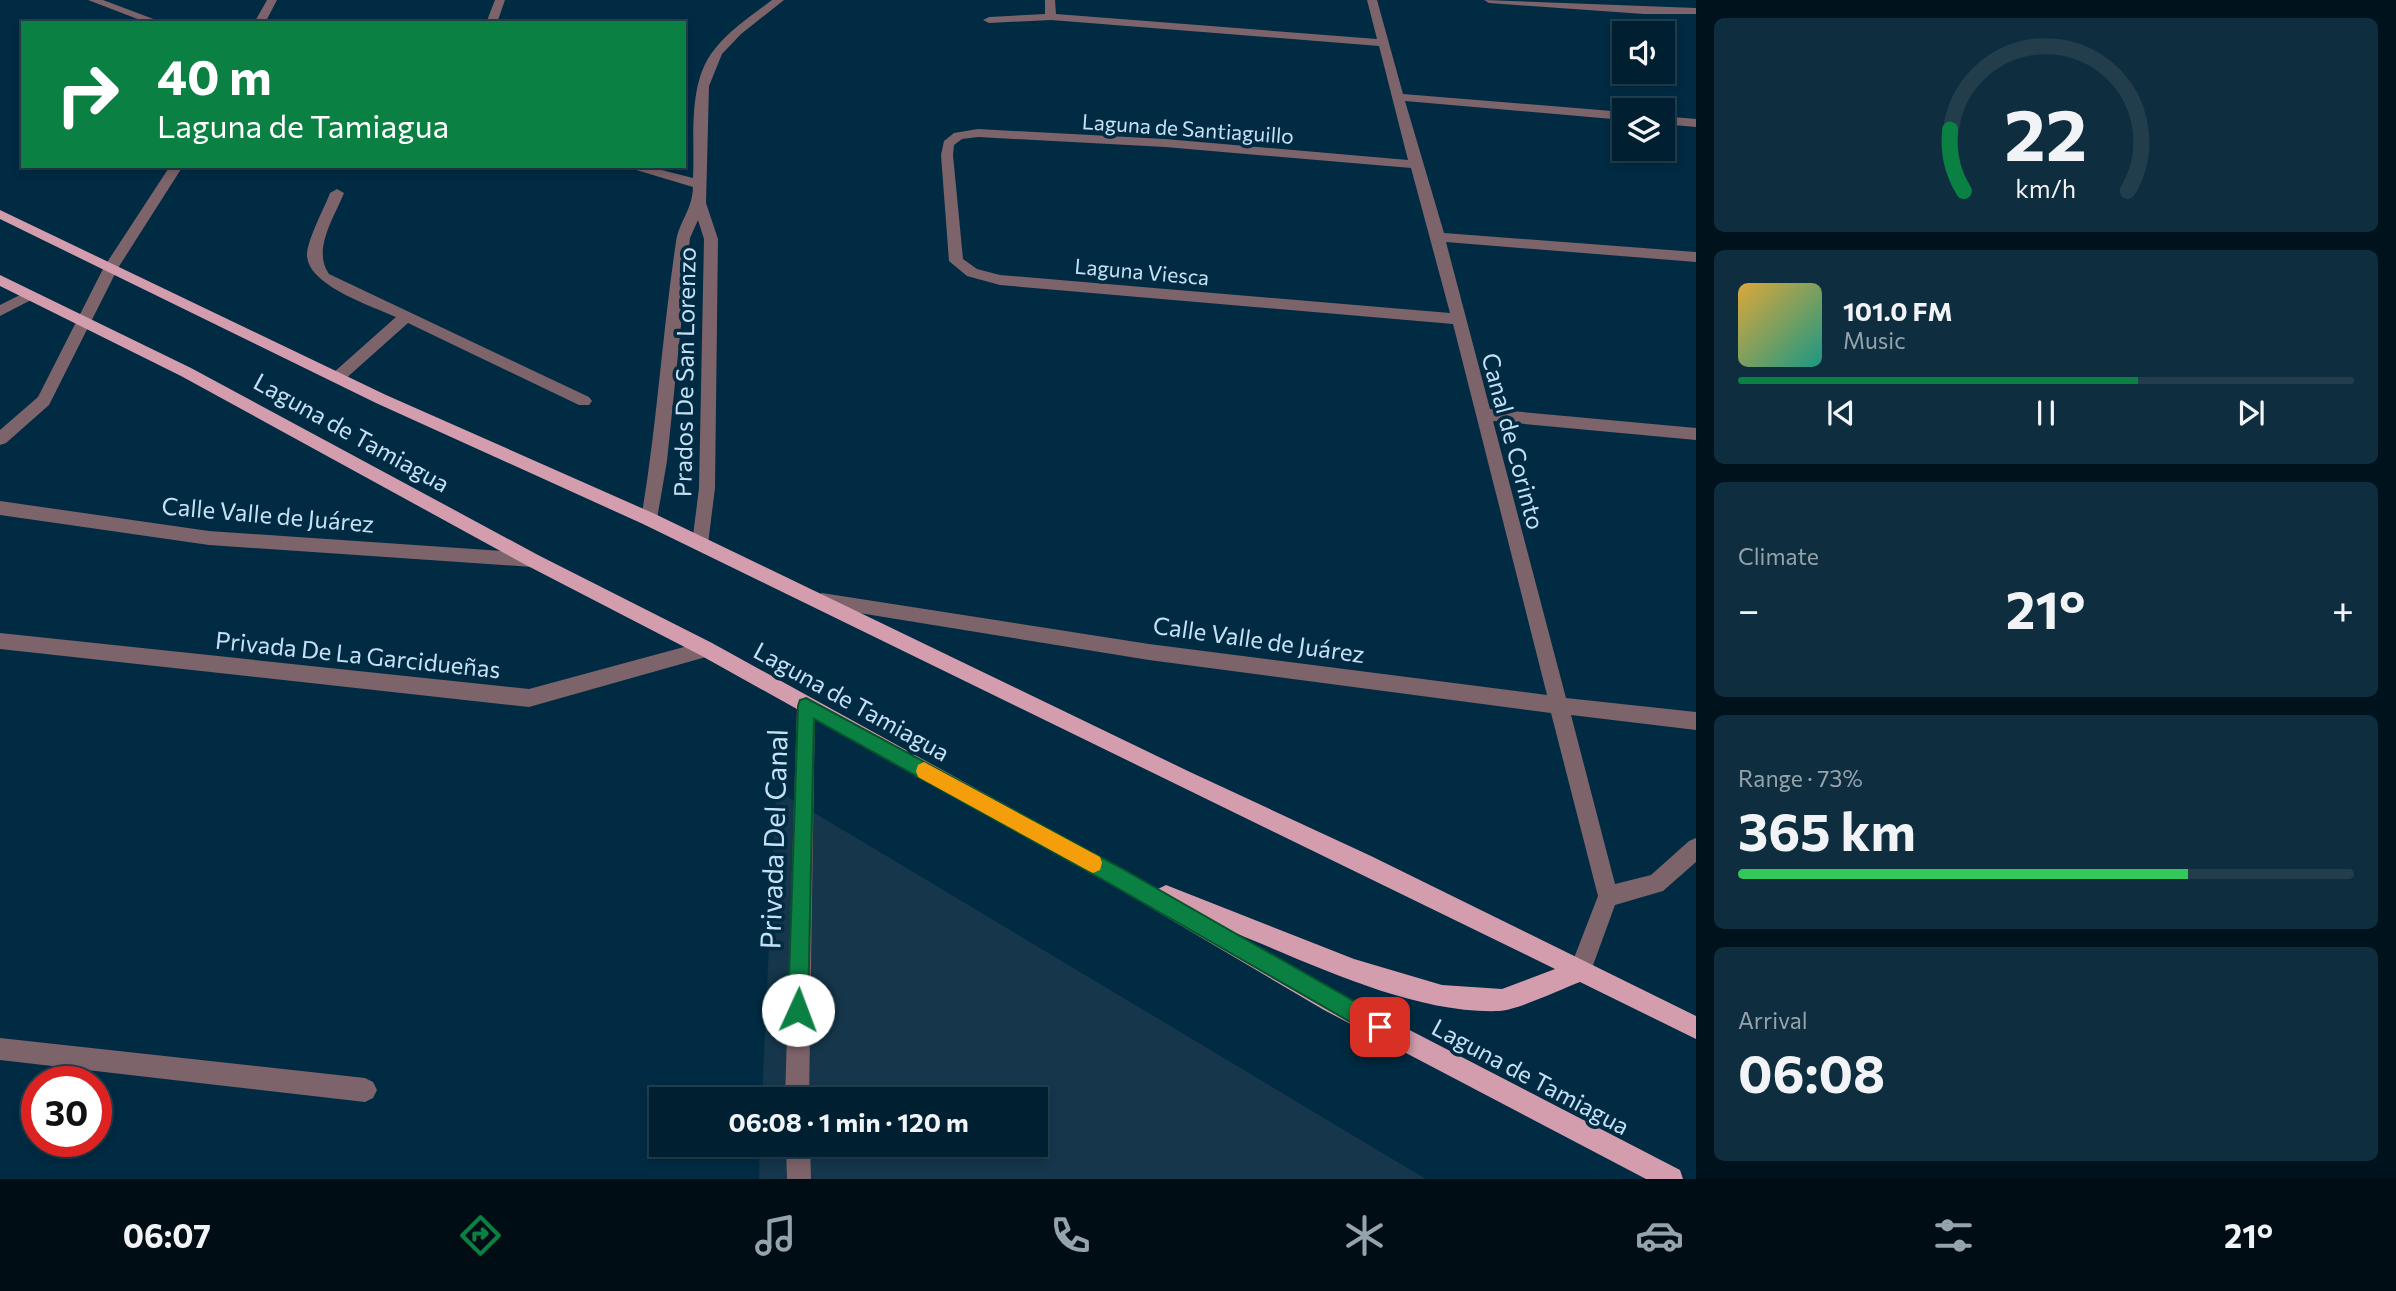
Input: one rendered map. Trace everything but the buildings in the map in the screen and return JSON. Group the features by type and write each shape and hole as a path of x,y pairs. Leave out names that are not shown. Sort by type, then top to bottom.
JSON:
{"main road":[{"name":"Laguna de Tamiagua","path":"0,214 338,377 649,519 1183,779 1364,863 1696,1028"},
{"name":"Laguna de Tamiagua","path":"0,280 186,372 532,560 706,649 1114,875 1332,1002 1671,1179"},
{"path":"1114,875 1354,970 1442,996 1502,1000 1580,971"}],"street":[{"path":"93,0 153,21"},
{"path":"259,21 272,0"},
{"path":"492,21 499,0"},
{"name":"Prados De San Lorenzo","path":"700,544 706,488 712,239 699,203 703,86 717,53 737,32 779,0"},
{"path":"1049,0 1051,18"},
{"name":"Canal de Corinto","path":"1372,0 1438,237 1608,896"},
{"path":"1489,0 1644,11 1696,11"},
{"path":"989,20 1051,18 1382,43"},
{"path":"1399,97 1612,116"},
{"path":"1675,121 1696,123"},
{"name":"Laguna de Santiaguillo","path":"958,136 978,133 1165,144 1416,165"},
{"name":"Laguna Viesca","path":"958,136 948,144 947,155 956,261 972,273 1000,280 1458,318"},
{"path":"0,439 44,401 111,267 176,168"},
{"path":"637,168 698,184"},
{"path":"337,193 314,252 315,264 324,277 584,401"},
{"name":"Prados De San Lorenzo","path":"649,519 659,461 683,238 699,203"},
{"path":"1438,237 1696,257"},
{"path":"0,311 30,295"},
{"path":"338,377 406,317"},
{"path":"1484,414 1696,434"},
{"name":"Calle Valle de Juárez","path":"0,508 209,538 532,560"},
{"name":"Calle Valle de Juárez","path":"816,600 978,628 1561,708 1696,721"},
{"name":"Privada De La Garcidueñas","path":"0,640 528,698 706,649"},
{"name":"Privada Del Canal","path":"797,1087 806,706"},
{"path":"1580,971 1608,896 1656,884 1696,848"},
{"path":"0,1049 365,1090"},
{"path":"798,1157 799,1179"}],"shaded area":[{"path":"776,790 1426,1179 759,1179 760,1157 1048,1157 1048,1087 763,1087"}],"slow traffic":[{"path":"924,771 1093,863"}],"route":[{"path":"798,1010 806,706 1114,875 1332,1002 1380,1027"}]}
